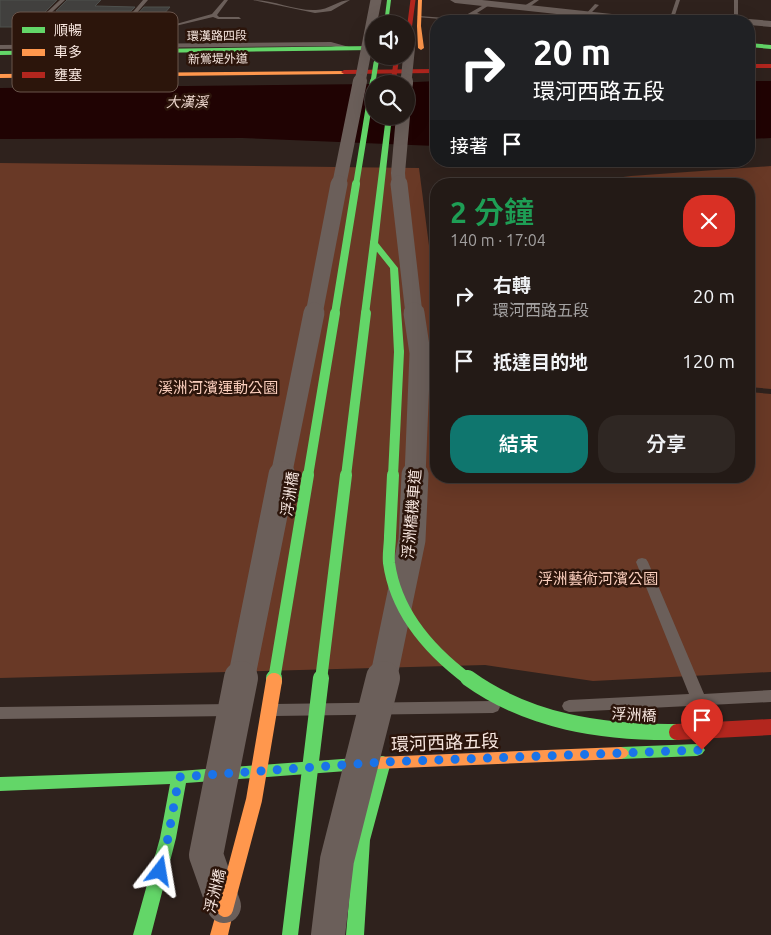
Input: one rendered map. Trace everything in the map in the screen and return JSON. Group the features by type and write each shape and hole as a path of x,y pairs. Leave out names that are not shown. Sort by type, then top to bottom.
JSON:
{"main road":[{"path":"371,0 372,15"},
{"path":"376,15 381,0"},
{"path":"387,15 389,0"},
{"path":"398,15 400,0"},
{"path":"411,15 413,0"},
{"path":"420,0 421,48"},
{"path":"415,30 419,21"},
{"path":"356,48 365,36"},
{"path":"415,44 421,48 430,48"},
{"path":"755,44 771,45"},
{"name":"環漢路四段","path":"178,50 365,48"},
{"name":"浮洲橋","path":"219,935 254,800 375,65"},
{"path":"755,66 771,66"},
{"name":"新鶯堤外道","path":"178,74 430,71"},
{"path":"290,935 388,125"},
{"name":"浮洲橋","path":"374,243 394,268 400,352 389,555 392,581 401,607 416,631 439,657 472,682 513,703 566,722 606,729 654,732 771,727"},
{"name":"環河西路五段","path":"0,784 179,777 383,762 705,750"},
{"path":"355,935 362,840 383,762"},
{"path":"142,935 168,838 179,777"}],"street":[{"path":"225,909 206,854 376,0"},
{"path":"455,0 591,15"},
{"path":"755,23 771,24"},
{"name":"浮洲橋機車道","path":"328,935 337,860 381,688 412,540 420,353 398,172 402,125"},
{"path":"413,305 410,320 402,540 407,582 418,608 436,634 466,662 499,683 544,701 595,714 656,717 771,712"}],"lane":[{"path":"49,12 63,0"},
{"path":"135,12 146,0"},
{"path":"178,24 214,15 226,0"},
{"path":"255,0 315,12 324,12 348,0"},
{"path":"526,7 537,0"},
{"path":"668,15 678,0"},
{"path":"735,15 736,0"},
{"path":"471,15 484,2"},
{"path":"587,14 597,4"},
{"path":"558,15 561,11"},
{"path":"474,13 481,15"},
{"path":"214,15 218,18 239,18"},
{"path":"419,21 430,21"},
{"path":"178,45 331,44 356,48"},
{"path":"642,562 699,700"},
{"path":"0,713 582,706 771,696"}],"green space":[{"name":"溪洲河濱運動公園","path":"0,163 419,168 430,253 430,483 755,483 755,393 771,394 771,672 593,681 485,665 0,678"},
{"path":"771,166 771,389 755,388 755,178 615,178"}],"water":[{"name":"大漢溪","path":"430,81 430,146 242,138 0,139 0,88 12,88 12,92 178,92 178,86 365,84 365,125 415,125 415,82"},
{"path":"755,81 771,81 771,138 755,139"}],"building":[{"path":"0,0 57,0 45,12 12,12 12,27 0,27"},
{"path":"67,0 101,0 95,6 135,7 131,11 56,11"},
{"path":"144,7 170,7 166,12 140,12"}],"traffic: fast":[{"path":"387,15 389,0"},
{"path":"755,46 771,47"},
{"path":"178,51 365,48"},
{"path":"0,53 12,53"},
{"path":"274,681 376,65"},
{"path":"388,125 374,243 394,268 399,352"},
{"path":"290,935 374,243"},
{"path":"399,352 389,562 396,593 410,620 429,645 451,667 505,701 535,713 578,725 634,732 677,732"},
{"path":"621,753 697,750"},
{"path":"355,935 362,840 383,762"},
{"path":"0,784 179,777 376,763"},
{"path":"142,935 168,838 179,777"}],"traffic: slow":[{"path":"420,0 419,26 421,48"},
{"path":"178,74 344,72"},
{"path":"0,76 12,76"},
{"path":"225,909 254,800 274,681"},
{"path":"376,763 621,753"},
{"path":"219,935 225,909"}],"traffic: jam":[{"path":"411,15 413,0"},
{"path":"394,75 396,65"},
{"path":"755,66 771,66"},
{"path":"344,72 430,71"},
{"path":"677,732 771,727"}],"route":[{"path":"160,871 179,777 383,762 702,750"}],"park label":[{"name":"浮洲藝術河濱公園","path":"598,579"}]}
